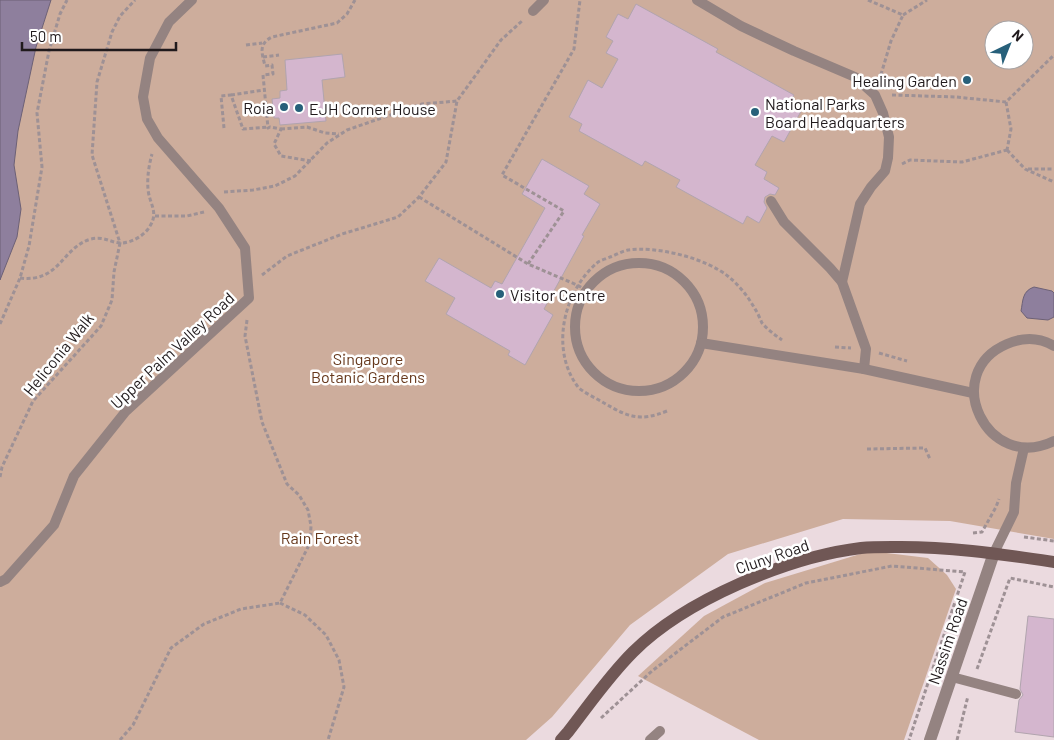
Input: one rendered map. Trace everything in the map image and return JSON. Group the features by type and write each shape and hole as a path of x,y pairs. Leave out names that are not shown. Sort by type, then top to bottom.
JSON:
{"street":[{"name":"Cluny Road","path":"561,740 609,677 634,651 660,629 711,596 766,573 814,558 862,548 914,547 994,552 1054,562"},
{"name":"Nassim Road","path":"930,740 994,552"}],"lane":[{"name":"Upper Palm Valley Road","path":"0,582 6,578 54,524 74,476 126,411 249,298 245,248 219,208 158,138 147,119 143,97 150,58 169,22 192,0"},
{"path":"533,11 544,0"},
{"path":"697,0 741,26 855,77 875,94 883,113 889,137 888,158 885,171 860,204 842,282"},
{"path":"771,201 790,228 842,282 866,349 864,369"},
{"path":"633,264 651,265 668,271 682,280 696,299 702,320 701,343 696,357 688,368 678,379 666,386 651,391 637,392 610,385 589,368 578,349 574,328 578,307 586,290 600,276 616,267 633,264"},
{"path":"1054,346 1044,340 1019,339 995,349 979,368 973,393 977,413 988,430 1004,443 1024,448 1044,446 1054,442"},
{"path":"701,343 864,369 973,393"},
{"path":"994,552 1014,512 1016,483 1024,448"},
{"path":"952,677 1016,694"},
{"path":"650,740 660,731"}],"path":[{"path":"0,324 20,278 29,246 42,167 38,113 49,51 60,14 67,0"},
{"name":"Heliconia Walk","path":"0,477 2,467 33,401 101,326 112,300 114,272 120,243 92,155 98,82 112,32 120,16 135,0"},
{"path":"246,45 263,43 272,37 337,23 347,14 355,0"},
{"path":"528,264 564,210 502,175 574,49 580,0"},
{"path":"868,0 903,15"},
{"path":"927,0 903,15 891,41 875,94 956,97 1006,102"},
{"path":"280,603 310,543 311,526 308,510 299,496 287,484 262,422 245,336 249,298 257,279 287,256 342,234 398,217 419,197 446,162 457,101 501,40 533,11"},
{"path":"263,43 261,47 265,66 272,65 273,74 263,74 268,127"},
{"path":"263,57 279,55"},
{"path":"1006,102 1054,55"},
{"path":"224,128 221,96 264,90"},
{"path":"231,95 243,128 270,127 281,129 307,127 324,133 340,134"},
{"path":"206,193 253,190 275,186 295,176 327,143 347,130 422,104 457,101"},
{"path":"1006,102 1011,129 1007,150"},
{"path":"281,129 274,144 281,156 311,161"},
{"path":"20,278 30,279 49,273 82,244 91,240 106,239 120,243 132,241 142,235 150,226 155,216 148,190 149,163 158,138"},
{"path":"885,171 910,160 962,162 1007,150"},
{"path":"1007,150 1025,169 1054,182"},
{"path":"1025,169 1054,169"},
{"path":"419,197 528,264 586,290"},
{"path":"155,216 187,216 219,208"},
{"path":"867,449 925,448 930,459"},
{"path":"1024,537 1054,541"},
{"path":"598,721 652,671 723,617 769,598 806,583 892,566 965,572 909,740"},
{"path":"957,740 972,682 1010,578 1054,587"},
{"path":"120,740 133,725 171,648 204,624 218,618 241,609 280,603 306,616 326,635 339,660 344,687 328,740"}],"green space":[{"name":"Singapore Botanic Gardens","path":"0,0 1054,0 1054,539 950,521 843,519 728,554 630,625 552,717 526,740 0,740"},
{"path":"870,551 928,558 947,575 956,589 904,740 759,740 638,676 704,616 765,583"}],"shaded area":[{"path":"0,0 51,0 36,47 18,131 14,165 21,209 17,237 0,280"},
{"path":"1034,287 1054,293 1054,317 1048,320 1027,318 1021,311 1025,294"}],"building":[{"name":"National Parks Board Headquarters","path":"636,4 718,49 716,52 794,95 792,99 804,106 784,142 772,136 755,165 767,172 764,179 779,188 775,195 770,194 765,197 764,202 767,208 759,223 747,216 743,224 676,187 680,180 645,161 642,166 579,131 582,124 569,117 588,80 602,88 618,59 606,53 613,41 606,37 618,14 628,19"},
{"path":"342,54 345,77 322,80 326,121 280,125 279,118 274,118 272,99 280,98 280,91 287,90 285,60"},
{"name":"Visitor Centre","path":"542,159 589,186 584,194 600,204 544,309 553,315 525,365 508,355 510,351 446,314 455,298 425,281 439,258 491,288 495,281 502,284 545,208 522,194"},
{"path":"1028,616 1054,619 1054,737 1015,732 1019,700 1023,695 1020,689"}],"place":[{"name":"Healing Garden","path":"967,80"},
{"name":"Roia","path":"284,107"},
{"name":"EJH Corner House","path":"299,108"},
{"name":"National Parks Board Headquarters","path":"755,112"},
{"name":"Visitor Centre","path":"500,294"}],"park label":[{"name":"Rain Forest","path":"320,537"}]}
